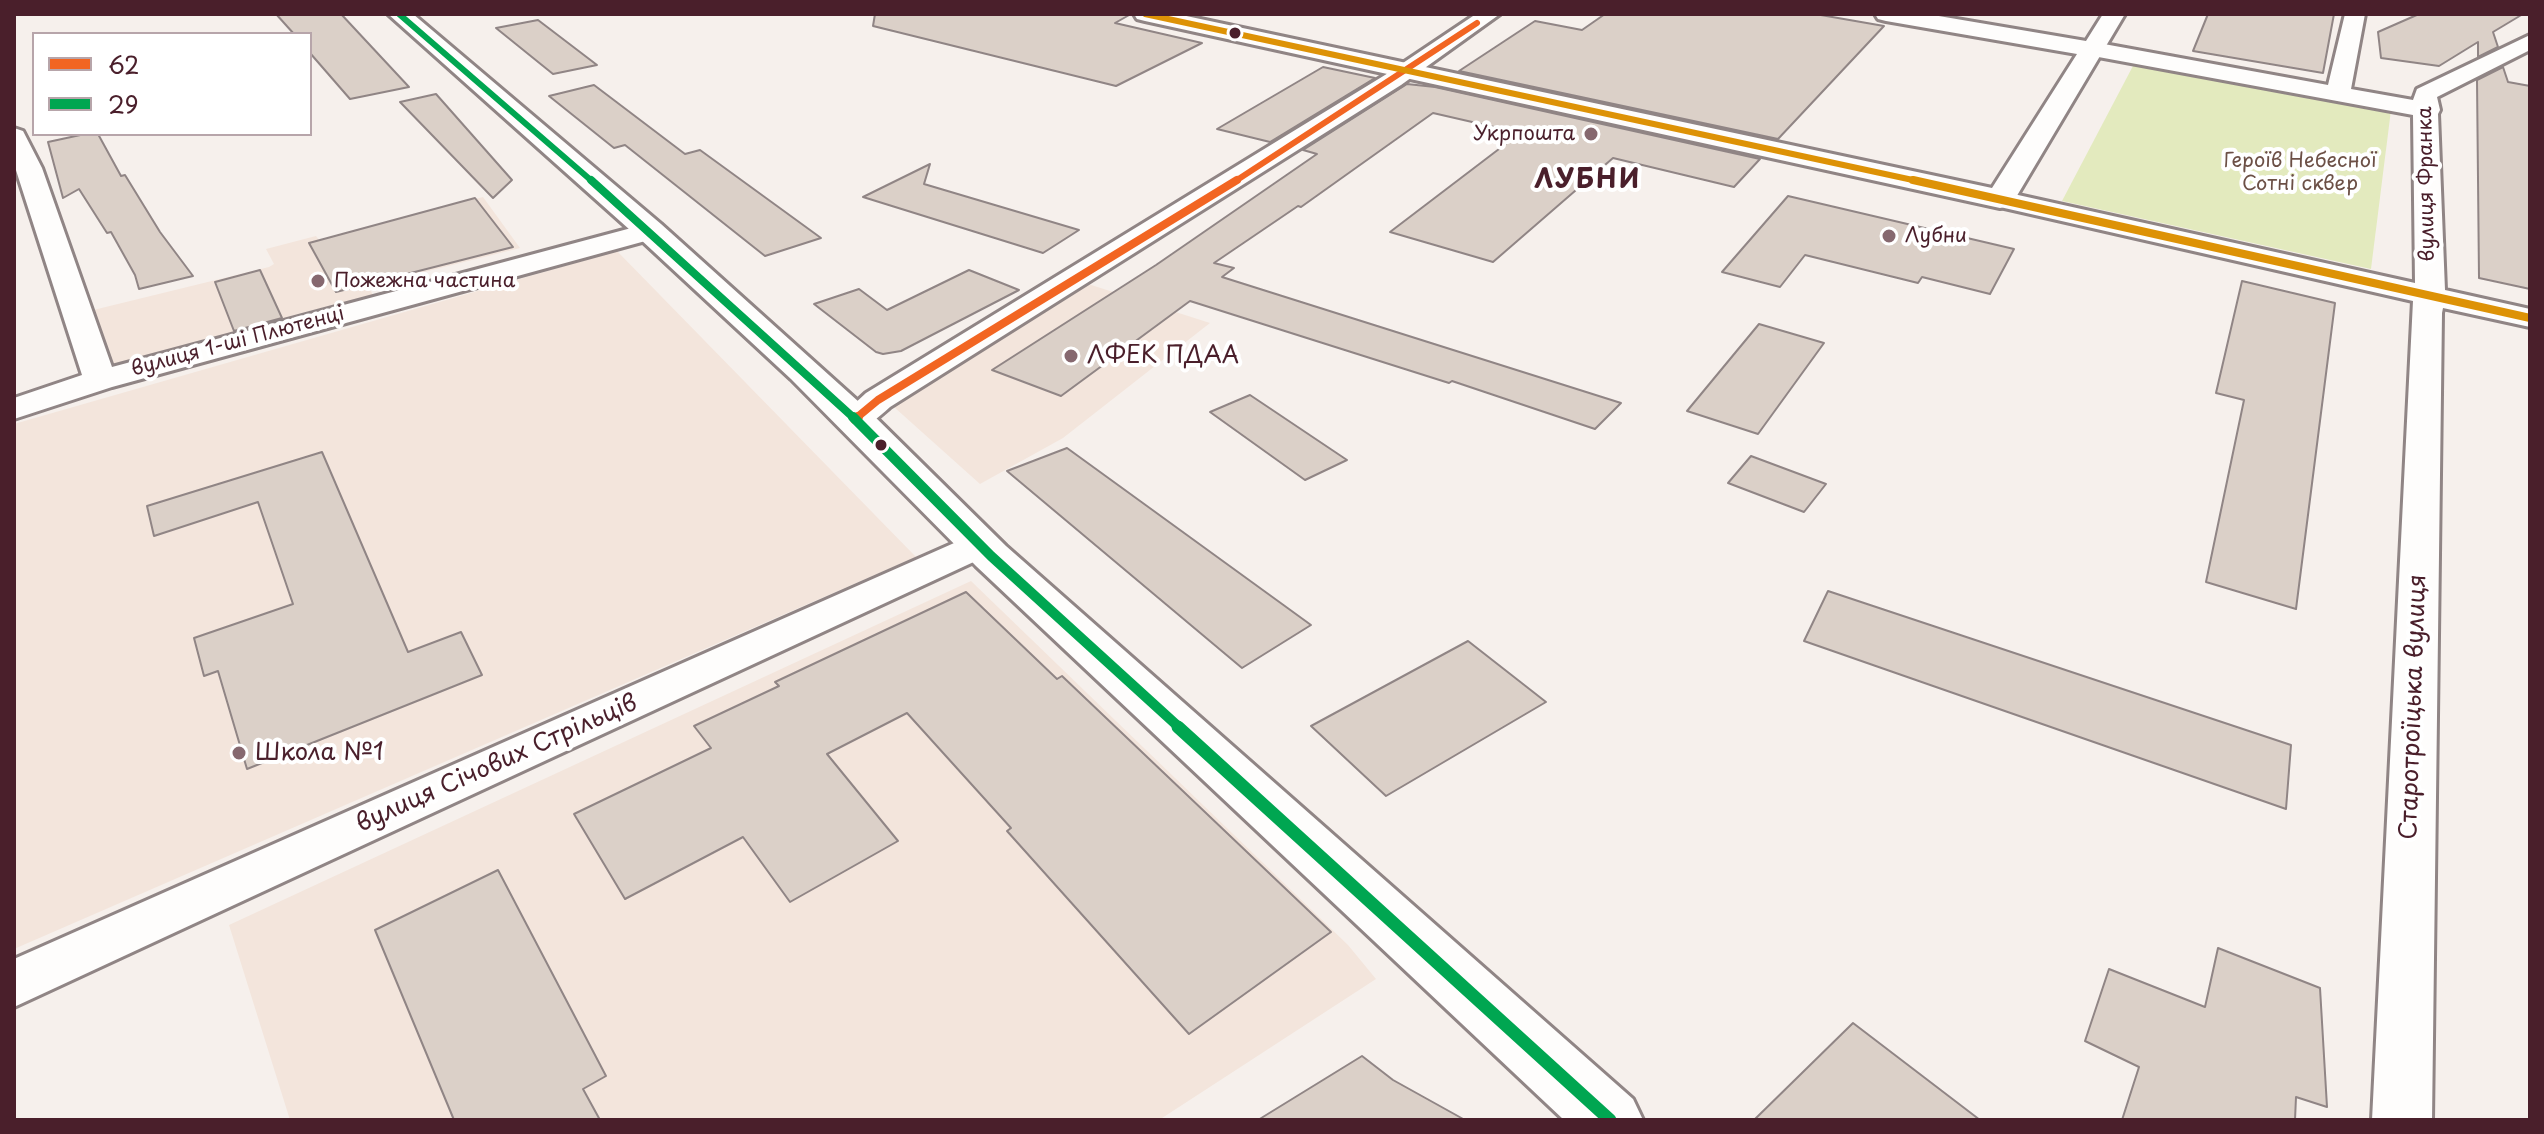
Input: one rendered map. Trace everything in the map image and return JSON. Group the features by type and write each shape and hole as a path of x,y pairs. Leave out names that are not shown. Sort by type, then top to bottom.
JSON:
{"main road":[{"path":"399,14 650,231 855,419 979,544 1610,1120"},
{"path":"1145,14 2000,199 2114,14"},
{"path":"1886,14 2093,49"}],"street":[{"path":"855,419 878,400 1407,71 1490,14"},
{"path":"2338,94 2355,14"},
{"name":"вулиця Франка","path":"2430,295 2428,110 2425,94 2530,42"},
{"path":"2093,49 2428,110"},
{"path":"14,136 29,168 100,380"},
{"path":"2000,199 2530,318"},
{"name":"вулиця 1-ші Плютенці","path":"14,409 100,380 650,231"},
{"name":"Старотроїцька вулиця","path":"2402,1120 2426,313 2430,295"},
{"name":"вулиця Січових Стрільців","path":"14,984 979,544"}],"shaded area":[{"path":"483,197 520,248 368,286 373,295 287,317 289,323 127,366 97,364 77,314 269,267 274,264 266,249 316,236 319,240"},
{"name":"Школа №1","path":"617,251 916,557 14,949 14,424"},
{"name":"ЛФЕК ПДАА","path":"1085,283 1210,323 1063,438 980,484 894,407"},
{"path":"971,581 1348,945 1376,979 1159,1120 290,1120 229,925"}],"green space":[{"name":"Героїв Небесної Сотні сквер","path":"2134,64 2391,110 2371,269 2062,201"}],"building":[{"path":"276,14 341,14 409,87 350,99 312,55 312,32 292,32"},
{"path":"875,14 1131,14 1115,23 1202,43 1116,86 873,26"},
{"path":"1605,14 1815,14 1884,26 1778,139 1459,71 1535,21 1582,30"},
{"path":"2208,14 2334,14 2323,73 2193,51"},
{"path":"2419,14 2523,14 2493,32 2498,47 2478,57 2478,42 2439,66 2381,58 2378,32"},
{"path":"538,20 597,65 553,74 496,28"},
{"path":"1323,67 1375,78 1270,142 1217,129"},
{"path":"2503,67 2508,82 2530,86 2530,289 2479,278 2477,80"},
{"path":"1407,84 1435,87 1760,159 1734,187 1613,158 1493,262 1390,232 1520,133 1433,113 1301,207 1298,206 1214,263 1234,268 1222,277 1621,403 1595,429 1452,381 1449,383 1190,301 1061,396 992,370 1156,265 1317,154 1303,150"},
{"path":"594,85 685,154 700,150 821,238 765,256 625,145 614,148 549,96"},
{"path":"436,94 512,180 493,198 400,102"},
{"path":"76,136 99,136 121,176 125,175 160,232 193,276 139,289 135,275 111,232 107,233 79,189 63,198 48,142"},
{"path":"930,164 924,184 1079,230 1043,253 863,197"},
{"path":"1788,196 2014,249 1990,294 1922,277 1918,283 1805,255 1780,287 1722,272"},
{"path":"475,198 513,247 336,292 309,243"},
{"path":"260,270 282,318 234,331 215,282"},
{"path":"969,270 1019,290 901,351 876,352 814,304 859,289 887,310"},
{"path":"2242,281 2335,303 2296,609 2206,582 2244,400 2216,393"},
{"path":"1759,324 1824,343 1758,434 1687,411"},
{"path":"1250,395 1347,460 1305,480 1210,412"},
{"path":"1067,448 1311,625 1242,668 1007,471"},
{"path":"322,452 408,652 461,632 482,675 247,769 218,671 204,676 194,638 293,604 258,502 154,536 147,506"},
{"path":"1751,456 1826,484 1804,512 1728,483"},
{"path":"1828,591 2291,745 2286,809 1804,641"},
{"path":"966,592 1057,679 1062,676 1331,932 1189,1034 1007,831 1011,828 907,713 827,754 898,841 790,902 743,837 625,899 574,814 711,748 694,726 779,686 775,682"},
{"path":"1468,641 1546,702 1386,796 1311,726"},
{"path":"498,870 606,1076 583,1089 600,1120 454,1120 375,930"},
{"path":"2218,948 2320,988 2327,1107 2296,1097 2295,1120 2122,1120 2139,1067 2085,1041 2109,969 2205,1007"},
{"path":"1853,1023 1980,1120 1754,1120"},
{"path":"1362,1056 1393,1080 1465,1120 1258,1120"}],"transit line":[{"name":"29","path":"399,14 650,231 804,371 991,556 1610,1120"},
{"path":"1145,14 2043,208 2530,318"},
{"name":"62","path":"855,419 878,400 1255,169 1477,23"}],"place":[{"name":"Укрпошта","path":"1591,134"},
{"name":"Лубни","path":"1889,236"},
{"name":"Пожежна частина","path":"318,281"},
{"name":"ЛФЕК ПДАА","path":"1071,356"},
{"name":"Школа №1","path":"239,753"}],"district":[{"name":"ЛУБНИ","path":"1588,181"}]}
